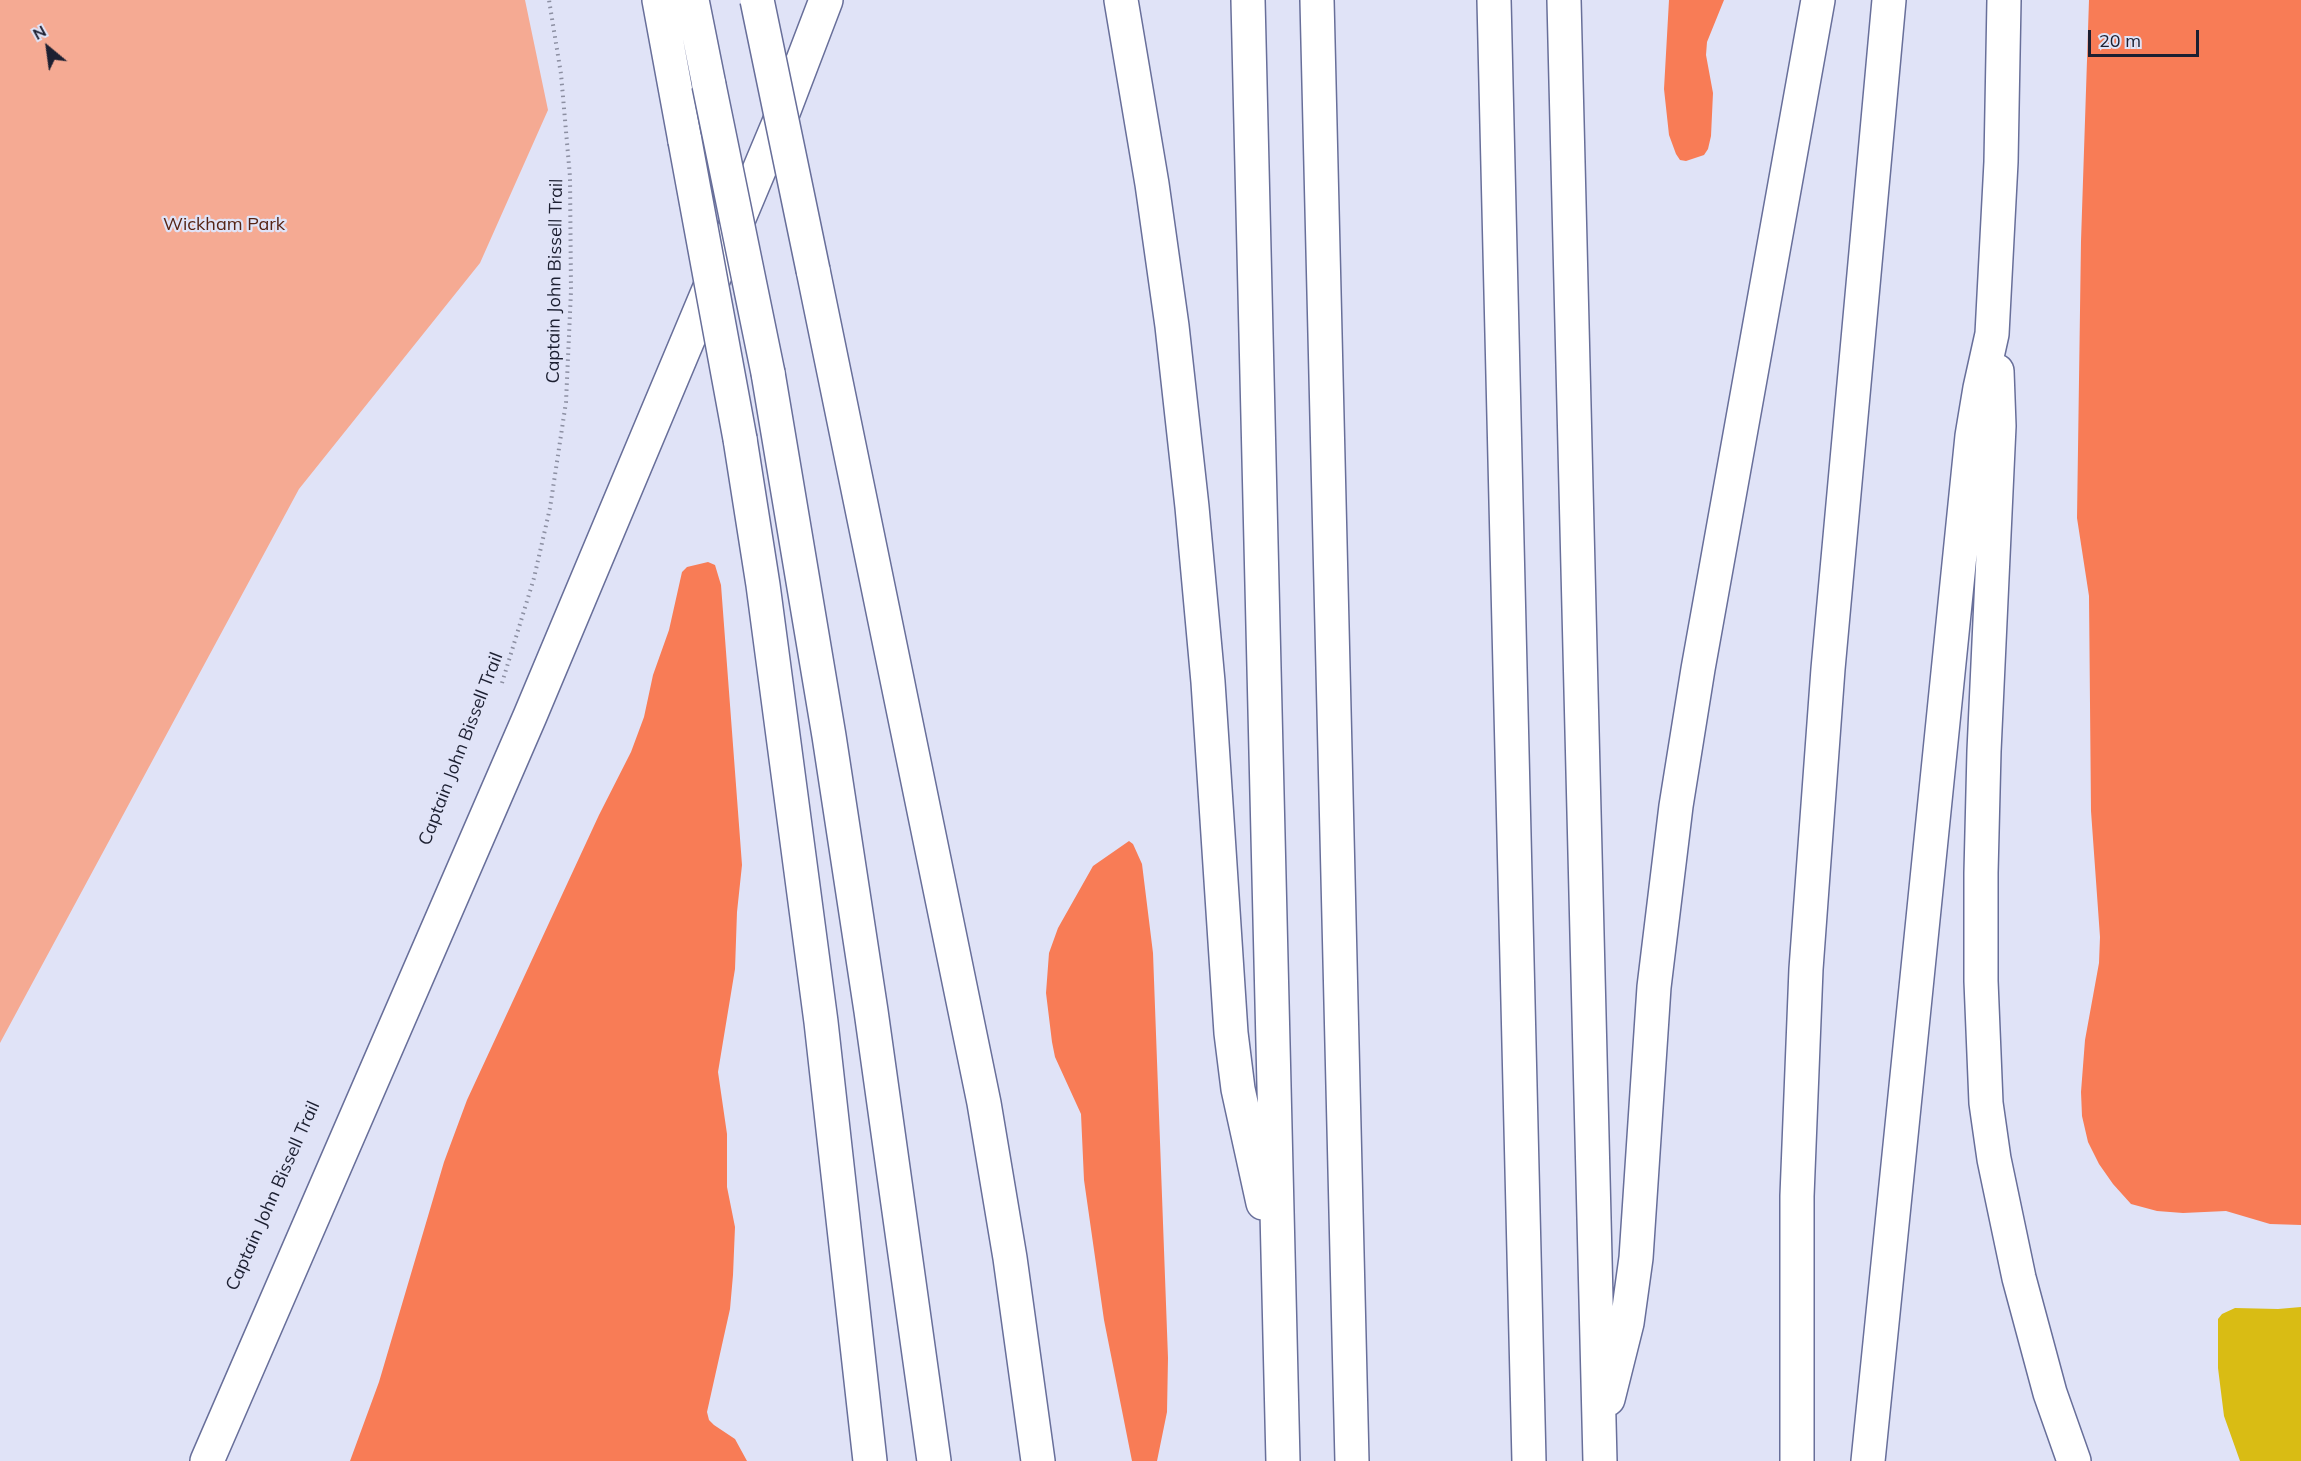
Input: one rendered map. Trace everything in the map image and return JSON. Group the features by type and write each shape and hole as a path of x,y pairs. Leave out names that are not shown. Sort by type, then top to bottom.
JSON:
{"highway":[{"path":"659,0 740,439 763,585 821,1022 870,1461"},
{"path":"692,0 768,373 829,736 870,999 934,1461"},
{"path":"757,0 984,1103 1010,1258 1038,1461"},
{"path":"207,1461 530,716 776,129 826,0"},
{"path":"1121,0 1152,184 1186,449 1209,694 1231,1033 1238,1089 1249,1143 1278,1259"},
{"path":"1248,0 1283,1461"},
{"path":"1317,0 1352,1461"},
{"path":"1494,0 1529,1461"},
{"path":"1564,0 1599,1445"},
{"path":"1599,1445 1620,1358 1636,1258 1654,987 1676,806 1698,669 1818,0"},
{"path":"1797,1461 1797,1196 1806,969 1830,646 1889,0"},
{"path":"1868,1461 1972,436 1992,334 2001,162 2004,0"},
{"path":"1992,334 1998,382 1999,426 1981,873 1981,981 1985,1093 1994,1159 2019,1278 2050,1393 2074,1461"}],"path":[{"name":"Captain John Bissell Trail","path":"502,684 534,578 550,508 566,402 571,291 570,177 562,83 549,0"}],"green space":[{"name":"Wickham Park","path":"0,0 525,0 548,110 480,263 299,489 0,1043"}],"shaded area":[{"path":"1669,0 1724,0 1707,42 1706,55 1713,93 1711,136 1708,149 1704,155 1686,161 1680,160 1676,154 1669,135 1664,89"},
{"path":"2089,0 2301,0 2301,1225 2270,1224 2226,1211 2183,1213 2157,1211 2131,1204 2099,1164 2088,1142 2082,1116 2081,1092 2085,1040 2099,963 2100,937 2091,811 2089,596 2077,518 2081,241"},
{"path":"708,562 715,565 721,585 742,865 737,912 735,969 718,1072 727,1134 727,1187 735,1227 733,1275 730,1309 707,1412 709,1420 714,1425 735,1439 747,1461 350,1461 379,1382 444,1162 467,1100 599,815 631,752 644,717 653,675 669,630 682,572 687,567"},
{"path":"1129,841 1133,844 1142,864 1153,953 1168,1358 1167,1412 1157,1461 1132,1461 1104,1320 1084,1180 1081,1114 1055,1057 1046,993 1049,953 1058,928 1093,866"},
{"path":"2301,1307 2301,1461 2240,1461 2224,1416 2218,1368 2218,1319 2222,1314 2235,1308"}]}
